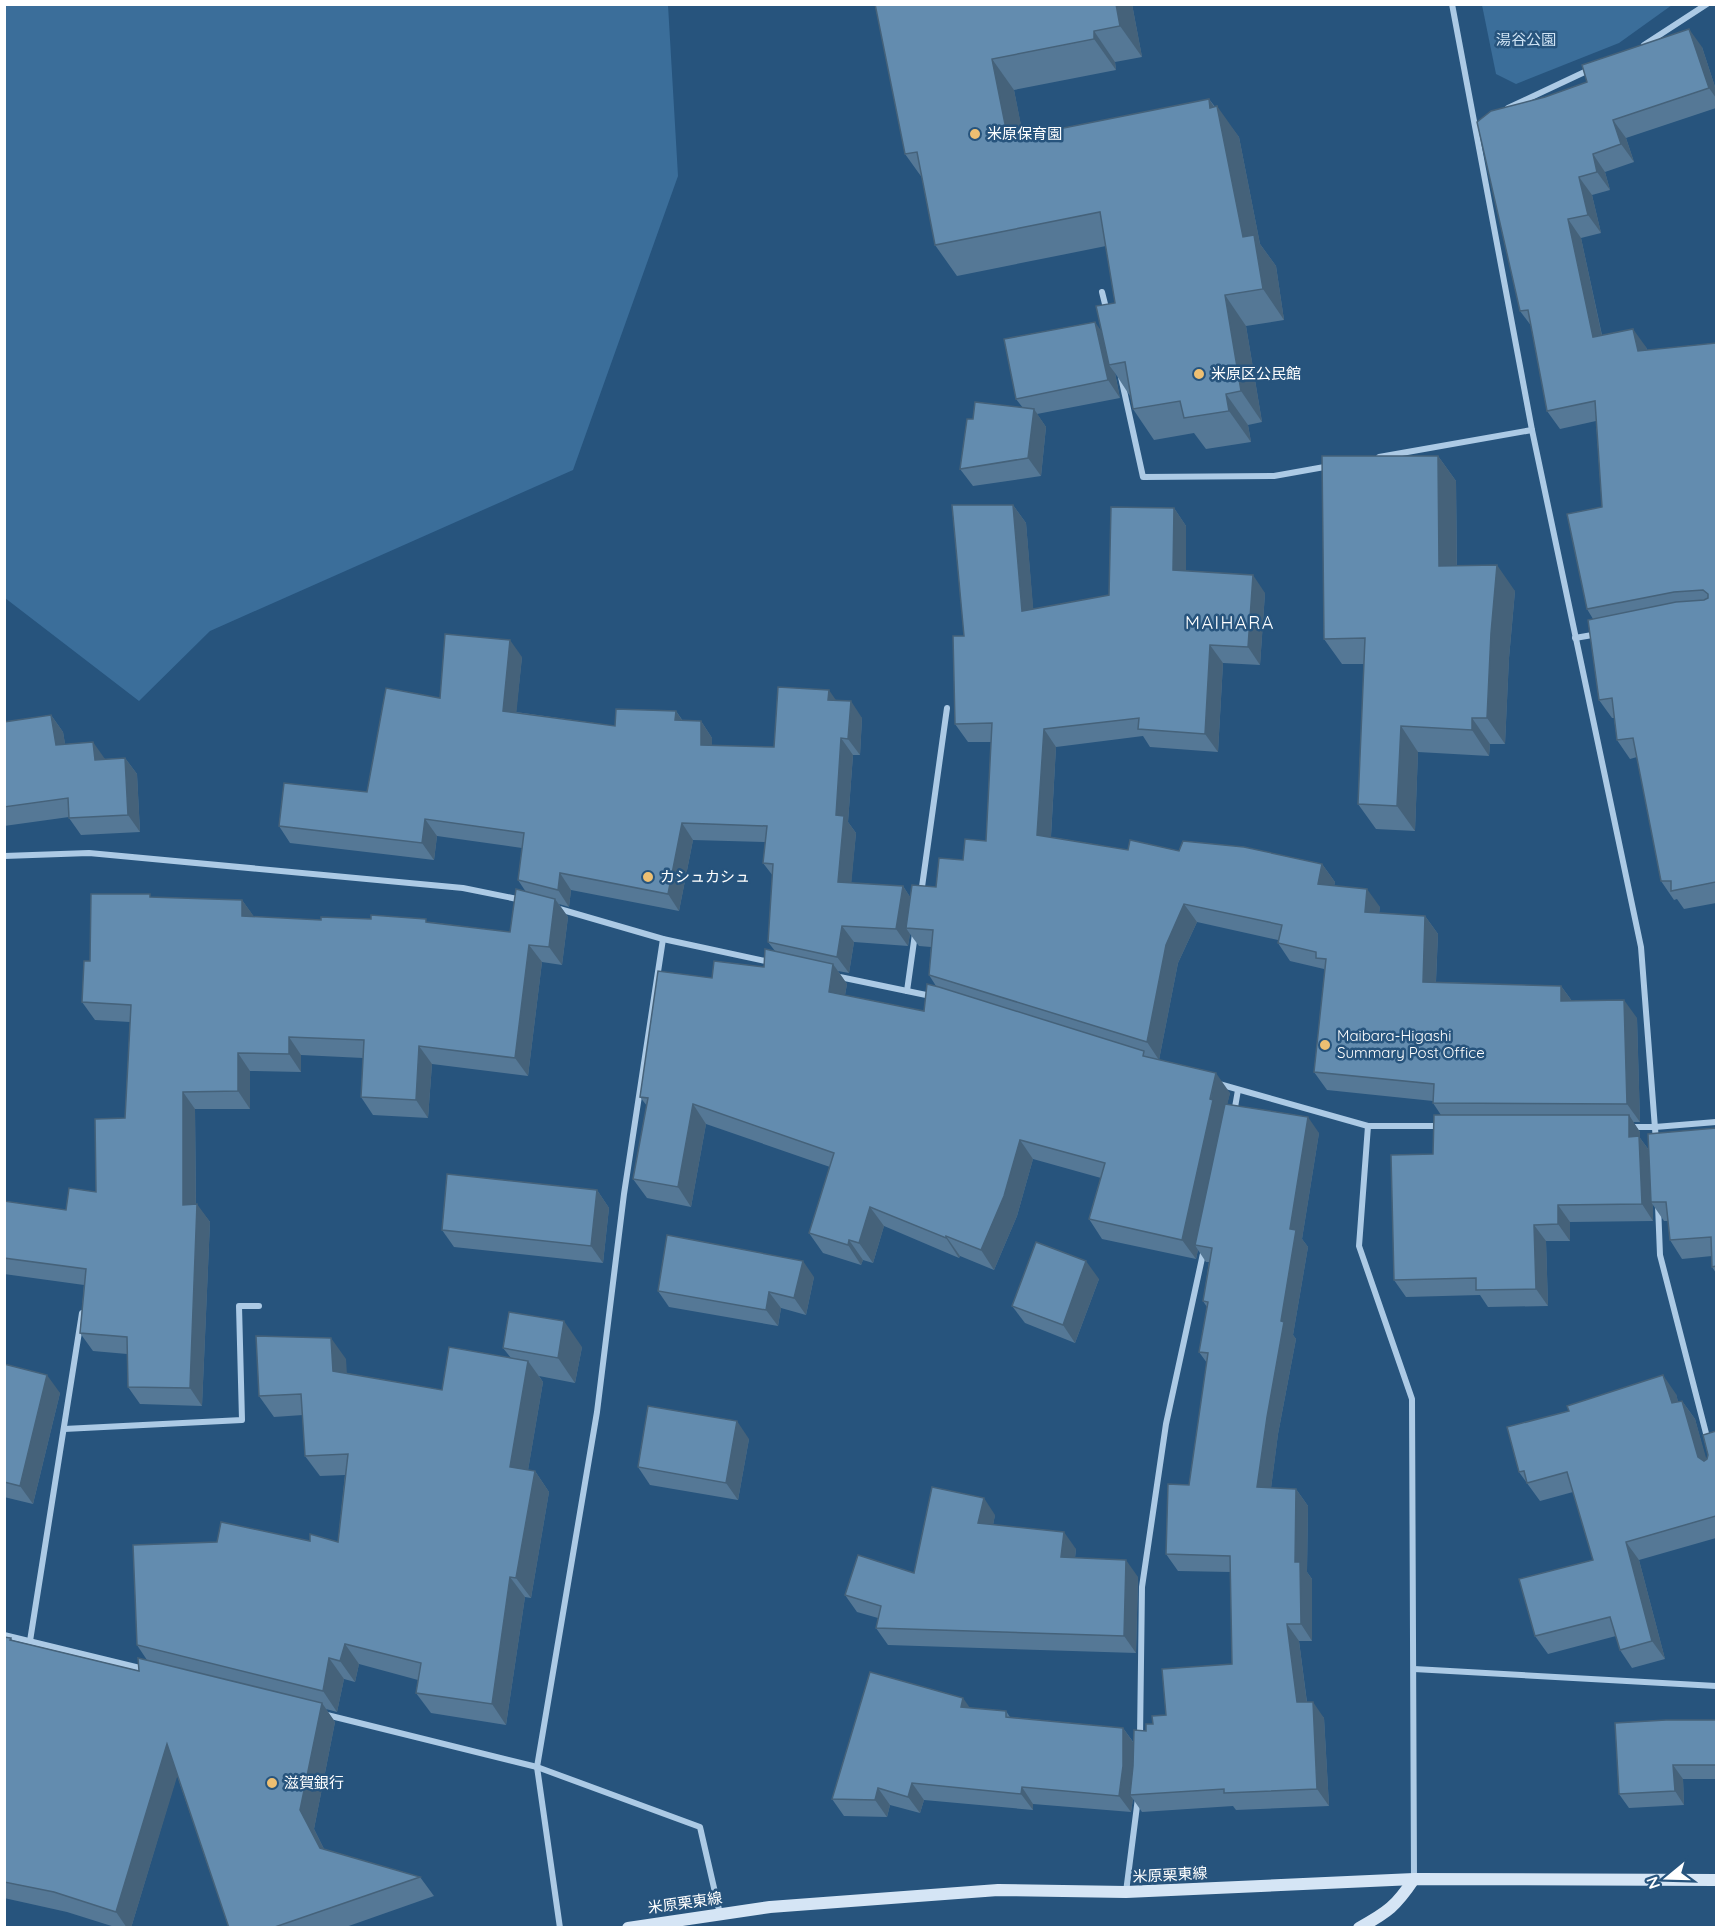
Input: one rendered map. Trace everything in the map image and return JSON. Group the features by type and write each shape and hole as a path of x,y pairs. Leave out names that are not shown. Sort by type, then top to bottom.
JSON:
{"main road":[{"name":"米原栗東線","path":"628,1928 770,1907 998,1890 1126,1892 1414,1879 1716,1880"},
{"path":"1359,1928 1380,1917 1398,1902 1414,1879"}],"street":[{"path":"1452,4 1532,430 1641,947 1656,1151"},
{"path":"1640,47 1707,4"},
{"path":"1506,109 1599,66"},
{"path":"1475,123 1485,118"},
{"path":"1102,292 1107,315"},
{"path":"1120,372 1143,477 1274,476 1332,465"},
{"path":"1368,459 1532,430"},
{"path":"1575,638 1609,631"},
{"path":"920,902 947,708"},
{"path":"4,856 89,853 463,888 532,903"},
{"path":"544,905 663,939 779,964"},
{"path":"907,991 917,924"},
{"path":"560,1928 537,1767 597,1412 624,1194 663,939"},
{"path":"825,974 935,997"},
{"path":"1216,1083 1368,1126 1452,1126"},
{"path":"1231,1125 1238,1090"},
{"path":"1619,1127 1655,1127 1716,1122"},
{"path":"1368,1126 1359,1246 1412,1400 1414,1879"},
{"path":"1658,1197 1660,1255 1710,1451"},
{"path":"1140,1750 1142,1587 1166,1424 1206,1240"},
{"path":"30,1641 84,1306"},
{"path":"64,1429 242,1420 239,1306 259,1306"},
{"path":"4,1635 156,1672"},
{"path":"1414,1669 1716,1686"},
{"path":"318,1712 537,1767 700,1827 720,1914"},
{"path":"1126,1892 1139,1794"}],"green space":[{"name":"湯谷公園","path":"1482,4 1672,5 1619,43 1516,84 1496,74"},
{"path":"4,5 668,5 678,176 573,470 210,631 139,701 5,598"}],"building":[{"path":"875,4 1116,4 1120,26 1094,31 1094,39 992,59 1008,139 1209,99 1210,108 1217,106 1243,237 1254,235 1263,289 1225,295 1241,391 1226,394 1229,411 1184,418 1180,401 1133,409 1125,362 1109,365 1096,306 1115,303 1100,212 935,245 917,152 905,154"},
{"path":"1689,29 1709,88 1613,120 1621,144 1593,154 1597,172 1579,177 1588,215 1568,219 1593,337 1633,329 1638,351 1716,343 1716,882 1671,891 1671,881 1661,881 1633,738 1617,740 1612,698 1599,700 1588,620 1676,602 1704,600 1708,598 1708,594 1703,590 1674,592 1587,609 1567,514 1602,507 1595,401 1547,411 1528,310 1520,311 1477,122 1491,111 1545,97 1587,82 1582,65"},
{"path":"1095,322 1108,380 1016,399 1004,339"},
{"path":"975,402 1034,409 1028,458 960,469 967,419 973,419"},
{"path":"1322,456 1438,456 1439,566 1497,565 1487,718 1472,718 1472,730 1401,726 1397,806 1358,804 1365,638 1324,639"},
{"path":"952,505 1013,505 1022,611 1109,595 1111,507 1174,508 1173,570 1253,575 1248,647 1210,645 1205,734 1138,729 1139,718 1044,729 1037,835 1128,850 1130,840 1179,851 1183,841 1244,847 1322,864 1318,884 1367,889 1365,912 1425,916 1423,982 1561,986 1561,1001 1624,1000 1627,1104 1433,1103 1434,1084 1314,1072 1326,959 1316,958 1316,952 1278,943 1282,925 1184,904 1166,945 1147,1042 929,975 933,930 906,928 912,885 936,887 939,858 963,860 965,839 986,841 992,723 955,724 953,636 964,636"},
{"path":"445,634 510,640 503,711 615,726 616,709 676,711 675,720 701,721 701,745 774,747 778,687 829,690 828,700 851,701 848,739 841,738 836,815 844,816 838,882 903,886 896,929 842,926 837,957 768,942 773,864 763,863 767,826 682,823 668,894 560,873 558,890 518,880 524,833 425,819 422,843 279,826 284,783 367,792 386,688 440,698"},
{"path":"51,715 56,745 93,742 95,760 125,758 128,815 69,818 68,798 4,807 4,722"},
{"path":"516,889 555,899 549,947 529,945 515,1058 419,1046 416,1100 361,1097 364,1040 289,1037 289,1054 238,1053 238,1091 183,1092 183,1205 197,1204 190,1388 128,1387 127,1337 80,1333 86,1269 4,1258 4,1201 66,1210 69,1188 96,1192 95,1119 125,1118 131,1005 82,1002 84,961 90,961 91,894 150,894 150,897 242,900 242,916 321,920 321,917 371,919 371,915 426,919 426,922 510,932"},
{"path":"765,949 833,964 829,992 924,1011 927,984 1144,1051 1143,1056 1216,1073 1210,1099 1213,1100 1182,1240 1089,1219 1105,1163 1020,1140 1004,1196 981,1250 870,1207 859,1243 849,1240 848,1245 809,1233 834,1153 693,1104 678,1187 633,1179 648,1098 640,1097 658,971 712,978 714,961 764,967"},
{"path":"1225,1104 1308,1117 1290,1229 1296,1230 1281,1321 1284,1322 1257,1487 1296,1489 1295,1562 1300,1562 1301,1624 1287,1624 1297,1702 1313,1702 1317,1789 1224,1793 1224,1789 1130,1795 1134,1730 1146,1731 1146,1724 1153,1724 1152,1716 1166,1715 1162,1669 1232,1664 1230,1556 1166,1554 1168,1484 1189,1485 1208,1353 1199,1352 1208,1302 1203,1301 1212,1248 1195,1245"},
{"path":"1434,1115 1629,1115 1629,1137 1639,1136 1642,1204 1558,1205 1558,1224 1534,1225 1536,1289 1476,1290 1476,1278 1394,1280 1391,1155 1433,1154"},
{"path":"1716,1128 1716,1266 1712,1267 1711,1237 1670,1240 1666,1202 1651,1202 1648,1134"},
{"path":"447,1174 597,1190 591,1246 442,1230"},
{"path":"667,1235 803,1261 794,1298 769,1292 766,1310 658,1291"},
{"path":"1036,1242 1086,1261 1063,1325 1012,1306"},
{"path":"509,1312 564,1321 558,1358 503,1348"},
{"path":"256,1336 331,1338 333,1371 442,1390 449,1347 528,1361 510,1467 535,1471 516,1578 510,1577 492,1704 416,1693 421,1663 345,1644 340,1661 329,1658 323,1691 137,1645 133,1545 217,1542 221,1522 310,1541 310,1534 338,1542 348,1454 305,1456 301,1394 259,1396"},
{"path":"4,1364 47,1375 20,1486 4,1482"},
{"path":"1663,1375 1672,1403 1682,1401 1698,1457 1704,1461 1708,1455 1703,1435 1716,1431 1716,1516 1626,1542 1652,1641 1620,1650 1610,1617 1535,1636 1519,1579 1593,1560 1567,1472 1527,1483 1524,1471 1519,1472 1507,1427 1569,1411 1567,1406"},
{"path":"648,1406 737,1421 726,1483 638,1467"},
{"path":"932,1487 984,1498 978,1523 1064,1532 1061,1557 1126,1560 1124,1636 876,1628 881,1606 845,1595 858,1555 914,1573"},
{"path":"4,1637 139,1671 138,1658 322,1703 300,1810 320,1848 420,1877 272,1928 229,1928 167,1744 116,1912 54,1892 4,1882"},
{"path":"870,1672 963,1698 961,1707 1006,1711 1006,1717 1123,1728 1123,1766 1119,1796 1022,1787 1021,1794 912,1783 908,1797 878,1788 875,1800 832,1799"},
{"path":"1716,1720 1716,1765 1673,1765 1675,1791 1619,1794 1615,1723"}],"place":[{"name":"米原保育園","path":"975,134"},
{"name":"米原区公民館","path":"1199,374"},
{"name":"カシュカシュ","path":"648,877"},
{"name":"Maibara-Higashi Summary Post Office","path":"1325,1045"},
{"name":"滋賀銀行","path":"272,1783"}],"district":[{"name":"MAIHARA","path":"1230,623"}]}
